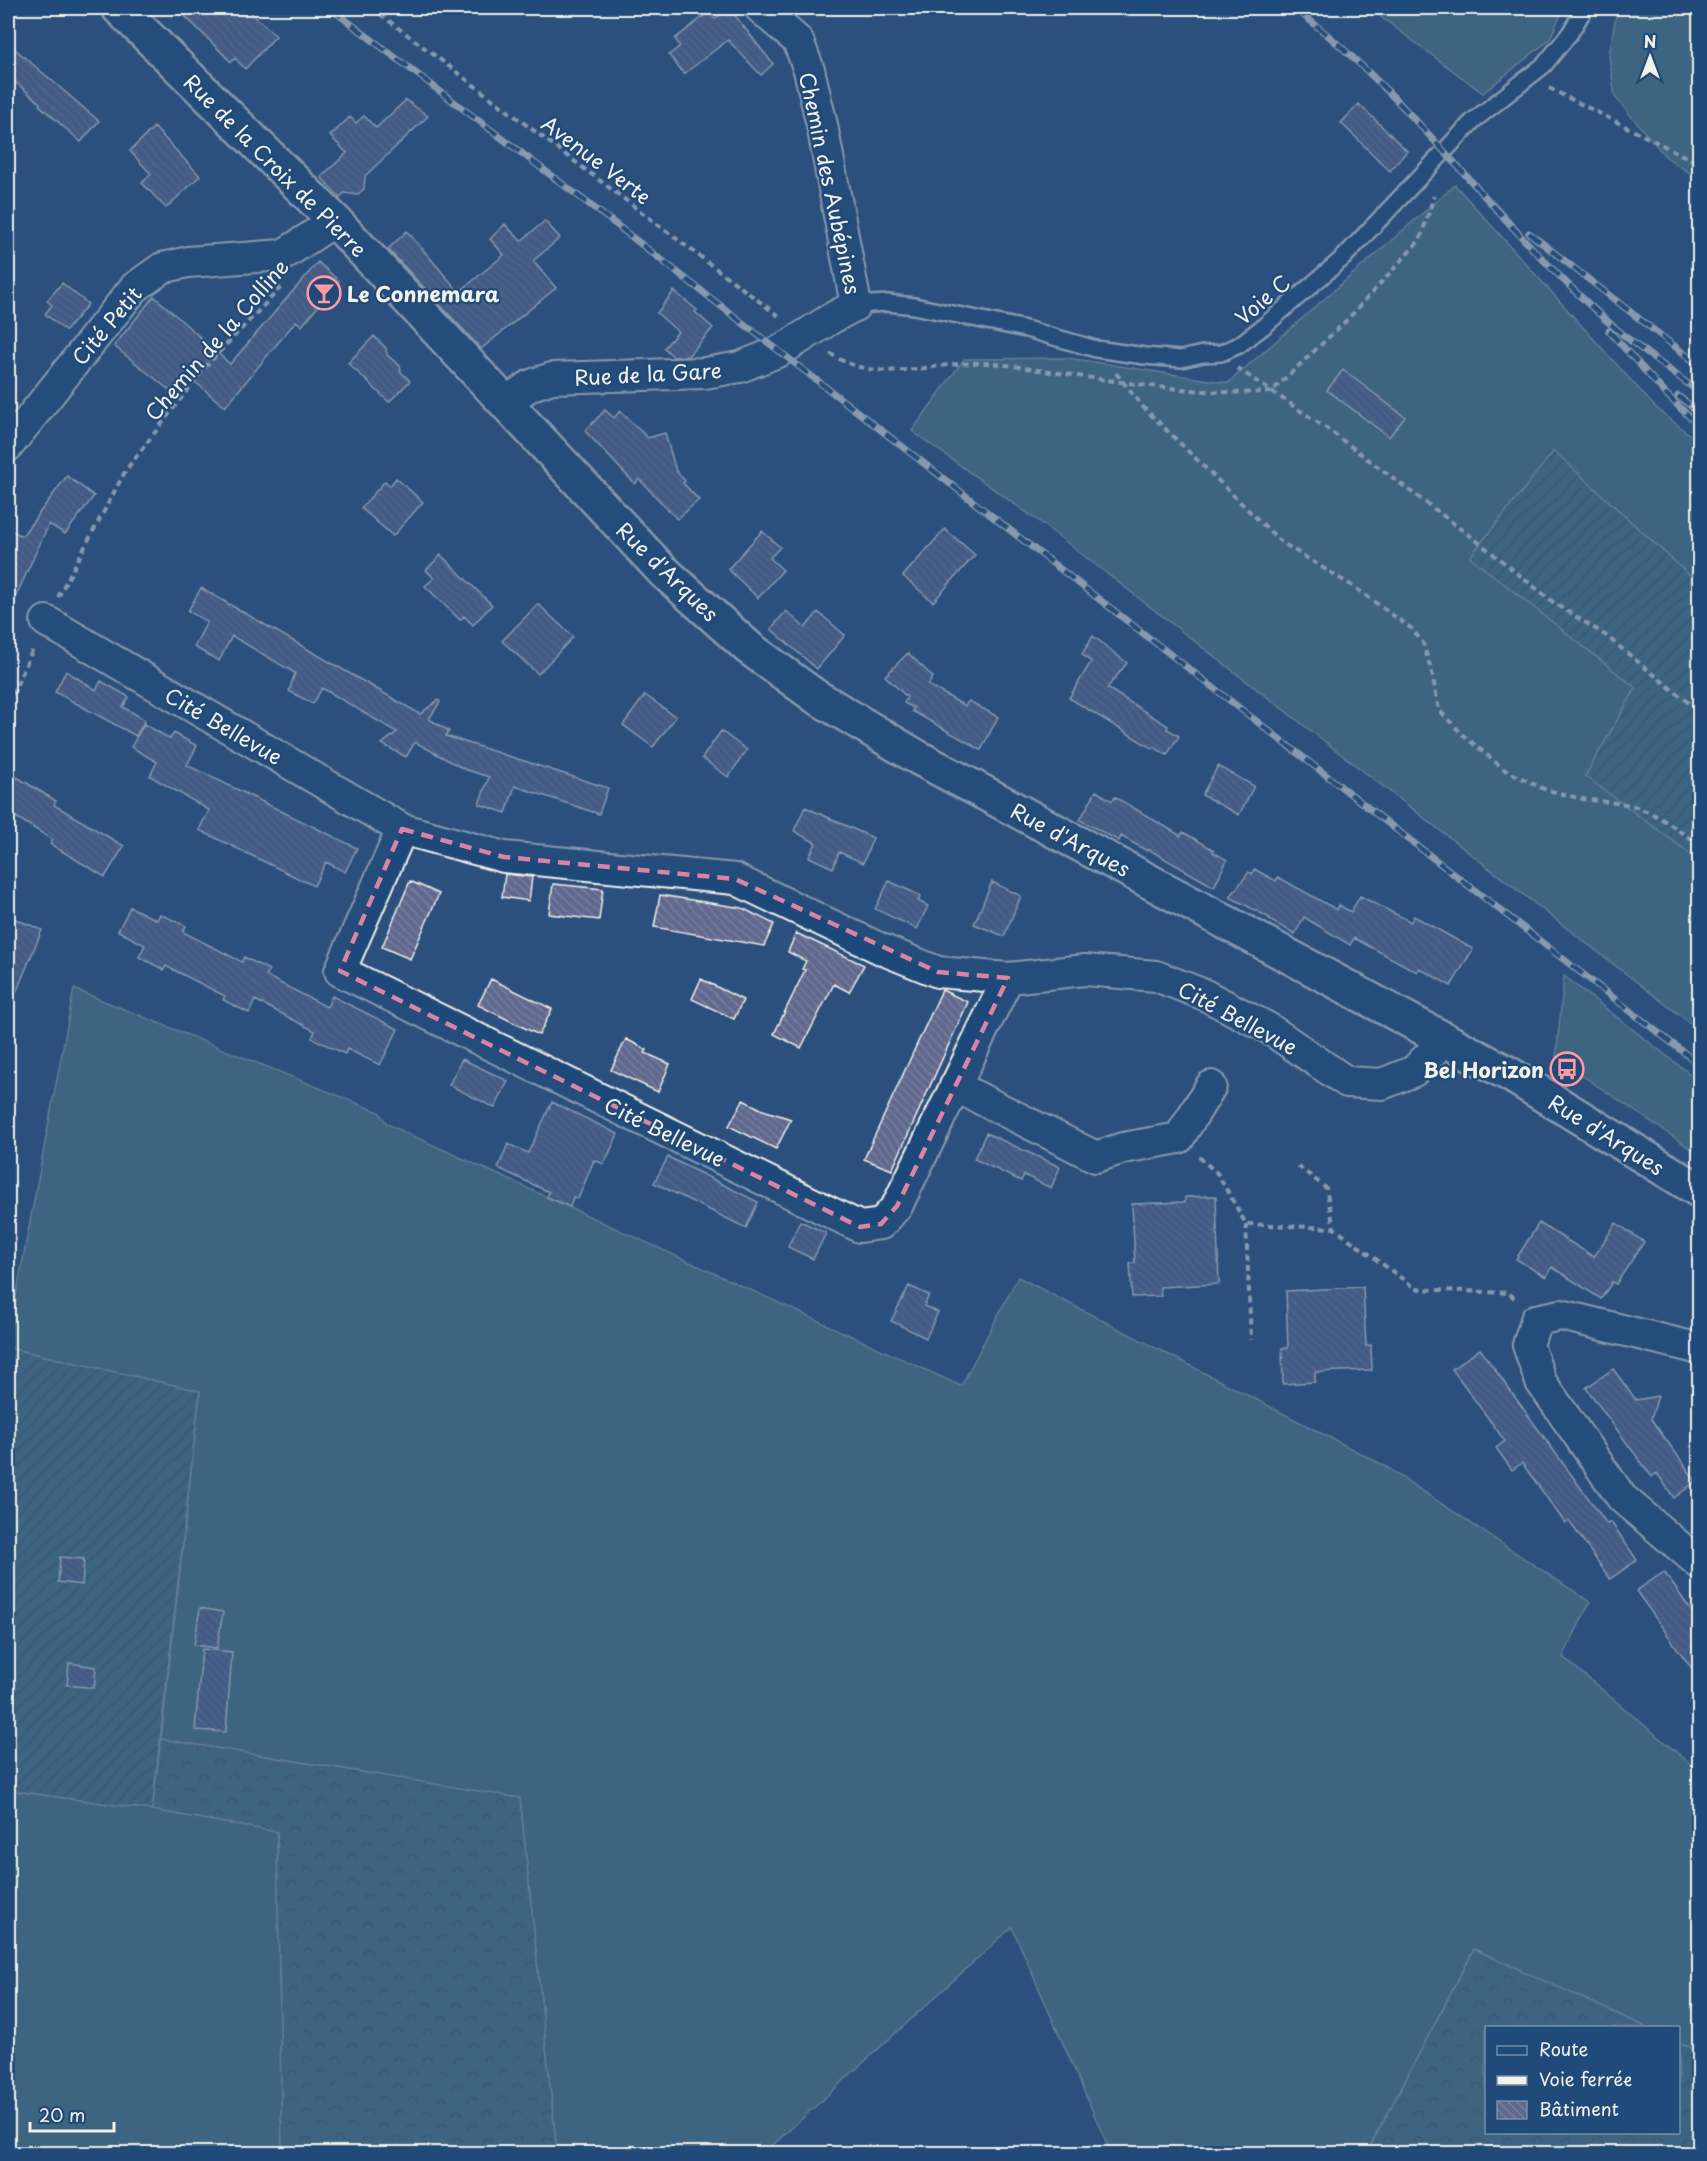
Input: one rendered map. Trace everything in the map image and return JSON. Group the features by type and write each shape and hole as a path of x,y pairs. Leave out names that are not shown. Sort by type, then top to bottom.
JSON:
{"main road":[{"name":"Rue de la Croix de Pierre","path":"119,8 335,220 504,403"},
{"name":"Rue d'Arques","path":"504,403 662,570 749,648 814,696 917,757 1511,1075 1700,1191"}],"street":[{"name":"Chemin des Aubépines","path":"760,8 798,41 808,70 822,125 856,305"},
{"name":"Cité Petit","path":"8,446 134,288 162,268 188,262 284,255 335,220"},
{"name":"Rue de la Gare","path":"504,403 531,385 552,378 705,373 740,367 780,351 856,305"},
{"name":"Cité Bellevue","path":"46,621 402,829 504,857 735,879 881,949 938,972 1008,978 1085,970 1156,976 1205,995 1268,1028 1347,1082 1382,1084 1414,1071 1445,1039"},
{"name":"Cité Bellevue","path":"402,829 340,972 860,1227 881,1224 897,1206 1008,978"},
{"path":"955,1086 1096,1157 1124,1148 1179,1138 1211,1086"},
{"path":"1700,1348 1561,1315 1536,1320 1528,1345 1541,1382 1622,1498 1700,1564"}],"lane":[{"name":"Voie C","path":"856,305 888,303 915,306 1026,329 1096,349 1181,359 1221,353 1239,345 1264,326 1343,258 1473,121 1544,65 1570,33 1585,8"}],"path":[{"name":"Avenue Verte","path":"372,8 843,362 873,371 918,370 951,364 986,363 1123,383 1242,393 1271,392"},
{"path":"1540,84 1700,164"},
{"path":"1271,392 1348,319 1420,240 1436,188"},
{"name":"Chemin de la Colline","path":"8,704 46,621 126,470 206,366 285,283"},
{"path":"1096,349 1143,407 1281,542 1354,587 1412,629 1423,643 1439,710 1464,736 1505,770 1544,789 1582,799 1632,805 1659,817 1700,845"},
{"path":"1221,353 1231,364 1338,436 1477,541 1553,602 1605,635 1700,712"},
{"path":"1179,1138 1217,1173 1246,1224 1251,1340"},
{"path":"1298,1166 1326,1188 1334,1228"},
{"path":"1246,1224 1334,1228 1416,1289 1509,1293 1536,1320"}],"highlighted area":[{"path":"402,829 504,857 735,879 938,972 1008,978 897,1206 881,1224 860,1227 340,971"}],"green space":[{"path":"1369,8 1564,8 1549,40 1483,93"},
{"path":"1617,8 1699,8 1699,179 1666,157 1615,97 1609,56"},
{"path":"1455,185 1655,407 1699,442 1699,584 1554,451 1470,557 1636,688 1585,776 1699,860 1699,1030 1044,525 912,431 964,359 1068,358 1228,383"},
{"path":"1554,451 1699,584 1699,860 1585,776 1636,688 1470,557"},
{"path":"1564,976 1699,1081 1699,1154 1556,1058"},
{"path":"74,989 379,1112 387,1124 961,1386 1018,1277 1383,1465 1590,1602 1563,1657 1699,1771 1699,2052 1680,2042 1680,2026 1644,2026 1474,1949 1367,2153 1111,2153 1012,1927 764,2153 557,2153 520,1799 161,1739 200,1391 9,1348 13,1312"},
{"path":"9,1348 200,1391 152,1810 8,1790"},
{"path":"161,1739 520,1798 557,2153 282,2153 277,1832 152,1810"},
{"path":"8,1790 152,1810 277,1832 282,2153 8,2154"},
{"path":"1474,1949 1644,2026 1485,2026 1485,2134 1680,2134 1680,2042 1699,2052 1699,2153 1367,2153"}],"building":[{"path":"177,8 246,8 276,36 245,69 235,58 231,62"},
{"path":"729,8 773,64 761,75 728,40 684,74 669,55 680,46 675,39 709,12 715,19"},
{"path":"8,43 99,121 81,142 8,76"},
{"path":"406,100 428,116 365,176 364,189 357,195 344,193 340,198 321,177 347,153 330,136 350,117 356,123 364,116 376,128"},
{"path":"1359,104 1407,151 1390,171 1341,123"},
{"path":"154,127 200,176 166,208 142,183 151,174 130,151"},
{"path":"545,221 560,238 533,261 556,288 481,349 388,249 407,231 459,292 504,255 490,239 505,224 521,241"},
{"path":"318,262 339,281 302,326 296,321 225,407 188,376 173,393 114,346 154,296 230,364"},
{"path":"62,283 88,304 66,331 45,314 52,305 47,301"},
{"path":"674,291 697,310 695,312 713,328 688,356 674,357 664,348 678,332 657,313"},
{"path":"374,336 386,348 387,355 400,366 401,372 410,381 389,402 348,363"},
{"path":"1343,370 1405,417 1389,437 1327,390"},
{"path":"605,410 614,418 620,411 648,438 665,433 676,471 685,481 683,483 699,500 677,519 639,479 635,484 585,431"},
{"path":"67,476 94,496 65,534 49,524 8,613 8,529 22,536"},
{"path":"396,478 423,502 393,536 361,508 385,481 390,486"},
{"path":"945,529 975,555 933,602 903,576"},
{"path":"762,531 780,547 770,558 783,570 758,598 728,569"},
{"path":"441,555 492,605 473,625 464,616 460,620 425,586 434,578 426,570"},
{"path":"201,588 420,714 438,700 440,702 429,719 449,731 446,736 608,788 599,814 515,786 506,813 479,804 489,777 464,769 415,742 406,757 382,744 397,732 322,688 313,704 289,691 295,673 232,636 219,661 194,647 207,622 188,611"},
{"path":"538,604 573,637 538,674 502,641"},
{"path":"786,611 805,628 818,612 845,635 817,669 771,629"},
{"path":"1093,636 1127,663 1107,688 1168,726 1167,729 1179,736 1167,755 1154,747 1153,749 1069,698 1091,662 1082,654"},
{"path":"908,653 933,677 928,685 965,706 969,701 998,717 981,750 912,711 914,708 904,703 907,697 885,676"},
{"path":"66,671 96,690 101,681 129,697 123,707 145,720 136,736 55,692"},
{"path":"645,695 676,717 653,747 623,725"},
{"path":"144,724 170,739 174,733 197,746 187,765 357,848 345,872 326,862 314,886 199,830 209,810 150,776 157,762 131,747"},
{"path":"721,731 747,750 728,777 702,758"},
{"path":"1218,766 1254,786 1239,815 1202,795"},
{"path":"17,777 56,801 54,805 124,846 105,877 50,844 53,840 8,812 8,792"},
{"path":"1096,791 1112,801 1115,797 1181,836 1183,832 1227,860 1214,887 1148,849 1147,851 1121,836 1119,841 1080,820"},
{"path":"805,807 873,838 863,863 839,852 833,868 809,857 816,843 794,831"},
{"path":"1254,869 1276,881 1278,877 1337,910 1339,905 1351,912 1360,896 1411,922 1414,916 1473,949 1451,986 1419,968 1417,972 1354,938 1350,945 1304,917 1295,934 1230,897 1249,872 1252,874"},
{"path":"505,874 532,877 529,901 502,897"},
{"path":"410,881 439,894 410,959 382,947"},
{"path":"889,881 921,896 918,901 928,906 917,929 875,909"},
{"path":"992,882 1021,896 1004,936 974,924"},
{"path":"553,884 603,889 599,920 549,914"},
{"path":"660,895 742,908 774,924 764,946 654,927"},
{"path":"130,907 157,920 160,914 186,926 183,932 242,962 244,957 269,970 266,976 327,1007 332,996 398,1029 380,1065 347,1049 345,1054 312,1038 315,1031 255,1000 249,1013 223,1000 225,996 166,966 164,970 139,957 145,945 118,931"},
{"path":"8,916 42,930 8,1012"},
{"path":"796,933 864,965 849,992 834,984 801,1048 774,1034 805,970 802,969 806,961 788,952"},
{"path":"491,979 552,1009 539,1035 478,1005"},
{"path":"701,979 743,1000 734,1019 692,999"},
{"path":"942,990 968,1002 892,1170 864,1159"},
{"path":"626,1039 647,1050 645,1053 670,1064 658,1092 611,1070"},
{"path":"462,1059 508,1081 495,1108 449,1085"},
{"path":"743,1100 763,1110 791,1119 776,1149 729,1126"},
{"path":"552,1102 618,1134 604,1164 594,1160 578,1199 573,1197 570,1207 547,1197 549,1192 498,1168 508,1144 528,1153"},
{"path":"986,1133 1060,1167 1051,1188 1024,1175 1021,1181 974,1159"},
{"path":"668,1157 758,1202 746,1228 654,1183"},
{"path":"1216,1196 1219,1284 1160,1287 1161,1296 1132,1297 1130,1263 1135,1263 1132,1204 1185,1202 1185,1197"},
{"path":"800,1221 826,1233 813,1259 788,1247"},
{"path":"1539,1223 1594,1257 1616,1223 1644,1242 1616,1284 1612,1282 1601,1299 1552,1267 1546,1277 1516,1259"},
{"path":"909,1286 929,1295 924,1306 938,1312 926,1338 891,1321"},
{"path":"1363,1287 1366,1346 1371,1345 1372,1370 1315,1372 1315,1382 1283,1384 1282,1348 1288,1348 1286,1291"},
{"path":"1480,1349 1607,1524 1611,1522 1637,1560 1610,1579 1569,1521 1565,1523 1522,1463 1512,1470 1496,1448 1505,1441 1452,1369"},
{"path":"1613,1369 1636,1400 1658,1396 1651,1419 1696,1481 1674,1498 1657,1473 1652,1477 1586,1388"},
{"path":"60,1557 84,1559 82,1585 58,1582"},
{"path":"1664,1572 1700,1623 1700,1680 1636,1591"},
{"path":"200,1608 223,1612 217,1648 194,1645"},
{"path":"202,1649 232,1652 226,1732 195,1730"},
{"path":"69,1663 96,1667 94,1688 67,1685"}],"railway":[{"path":"330,8 610,220 1700,1065"},
{"path":"1294,8 1327,34 1388,92 1563,280 1608,322 1700,393"},
{"path":"1529,233 1700,366"},
{"path":"1609,331 1666,394 1700,427"},
{"path":"1678,396 1700,413"}],"place":[{"name":"Le Connemara","path":"324,293"},
{"name":"Bel Horizon","path":"1567,1069"}]}
